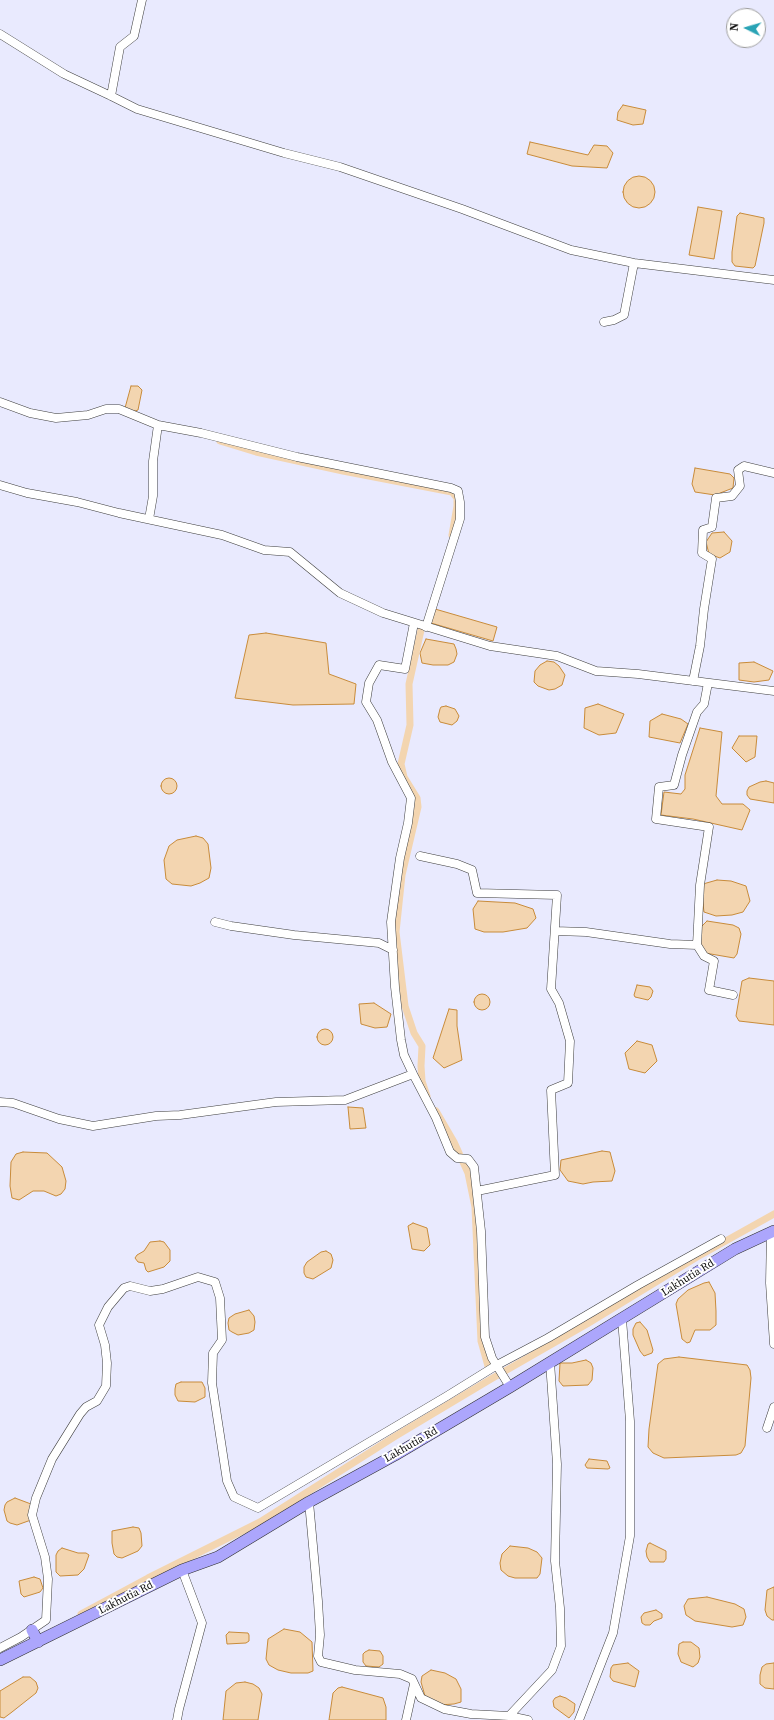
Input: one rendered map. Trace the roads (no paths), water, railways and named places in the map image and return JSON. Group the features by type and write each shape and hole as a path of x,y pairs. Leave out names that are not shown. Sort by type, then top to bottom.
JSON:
{"street":[{"path":"111,96 120,47 134,36 142,0"},
{"path":"0,34 64,74 137,109 284,153 340,167 462,209 571,250 634,263 774,280"},
{"path":"604,322 614,320 624,315 634,263"},
{"path":"0,402 30,413 56,418 88,415 106,409 118,409 158,425 201,433 297,457 451,488 458,492 460,502 460,519 426,627"},
{"path":"149,519 153,496 152,461 158,425"},
{"path":"693,681 700,646 712,558 702,553 703,530 712,527 716,498 732,496 740,486 738,470 744,466 774,473"},
{"path":"0,485 27,493 77,502 119,513 222,535 264,550 290,552 340,593 383,613 490,646 557,656 596,671 638,674 774,691"},
{"path":"414,623 405,669 379,665 369,683 366,702 377,720 392,762 411,798 408,823 400,858 391,922 395,987 401,1040 404,1055 436,1118 450,1152 457,1158 468,1159 474,1167 481,1230 485,1336 492,1358 510,1387"},
{"path":"708,683 704,704 697,712 694,720 674,785 659,787 656,819 709,827 700,885 697,945 704,956 714,961 709,990 733,995"},
{"path":"420,856 457,864 472,870 477,893 557,895 551,989 560,1003 570,1041 568,1083 551,1090 555,1176 477,1191"},
{"path":"215,922 294,936 379,943 393,950"},
{"path":"554,931 586,932 645,939 670,944 697,945"},
{"path":"0,1102 14,1103 59,1119 93,1126 276,1102 345,1100 413,1074"},
{"path":"772,1232 770,1284 774,1344"},
{"name":"Lakhutia Rd","path":"0,1660 182,1570 218,1557 309,1502 402,1451 510,1387 735,1249 772,1232"},
{"path":"0,1648 21,1637 46,1620 48,1579 45,1557 32,1515 36,1498 52,1459 80,1414 86,1407 97,1401 106,1386 107,1363 105,1345 99,1325 108,1307 124,1288 130,1286 150,1291 163,1289 198,1277 215,1282 220,1298 222,1340 213,1353 212,1382 227,1481 234,1497 258,1508 447,1396 497,1364 548,1338 638,1285 721,1239"},
{"path":"579,1720 613,1633 630,1536 630,1421 622,1319"},
{"path":"509,1716 552,1670 561,1646 560,1608 555,1561 557,1464 550,1362"},
{"path":"767,1428 774,1407"},
{"path":"309,1502 320,1635 318,1656 321,1662 355,1670 400,1674 412,1679 421,1698 444,1710 471,1714 509,1716 528,1720"},
{"path":"177,1720 202,1624 182,1570"},
{"path":"32,1630 38,1642"},
{"path":"406,1720 414,1684"}],"waterway":[{"path":"220,441 256,452 343,471 452,492 457,498 452,535"},
{"path":"421,630 409,684 410,725 401,764 404,777 417,798 418,807 402,875 396,932 405,1006 414,1033 422,1046 422,1081 427,1096"},
{"path":"436,1111 454,1142 468,1173 475,1207 481,1341 488,1366"},
{"path":"81,1614 148,1578 260,1522 394,1437 587,1324 697,1257 774,1214"}]}
